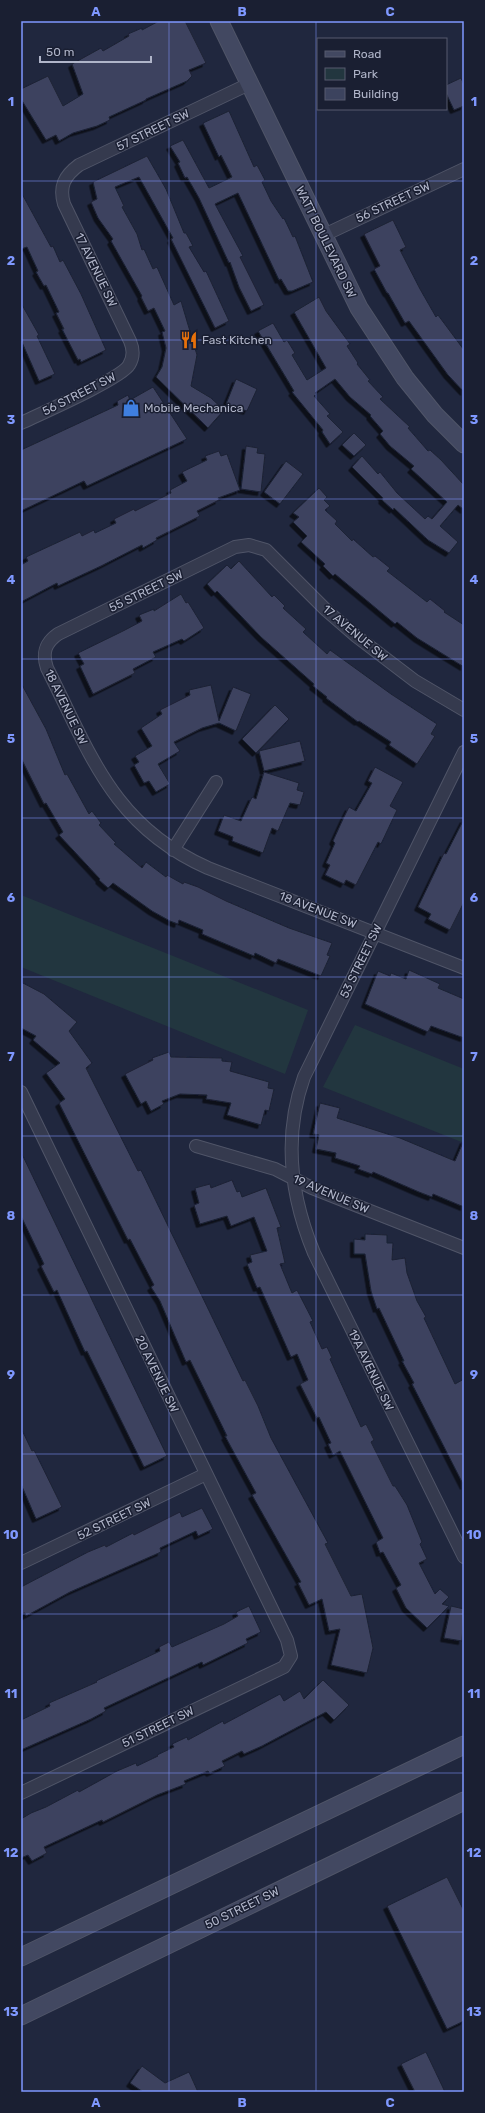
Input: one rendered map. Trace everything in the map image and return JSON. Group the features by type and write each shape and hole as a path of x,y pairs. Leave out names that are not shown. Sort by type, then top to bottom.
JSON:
{"main road":[{"name":"WATT BOULEVARD SW","path":"218,21 358,308 382,345 430,409 464,444"},
{"path":"21,1958 464,1745"},
{"name":"50 STREET SW","path":"21,2016 464,1800"}],"street":[{"name":"57 STREET SW","path":"63,182 66,176 79,165 249,84"},
{"name":"56 STREET SW","path":"322,236 464,169"},
{"name":"17 AVENUE SW","path":"63,182 61,196 64,204 130,341 132,347 132,358"},
{"name":"56 STREET SW","path":"21,423 113,378 125,370 132,358"},
{"name":"17 AVENUE SW","path":"255,546 266,550 326,610 386,660 421,684 464,710"},
{"name":"55 STREET SW","path":"44,650 47,644 58,634 235,547 255,546"},
{"name":"18 AVENUE SW","path":"44,650 47,668 106,784 120,804 160,842 208,868 464,968"},
{"name":"53 STREET SW","path":"292,1178 291,1139 300,1089 312,1060 464,752"},
{"path":"173,850 216,782"},
{"name":"20 AVENUE SW","path":"21,1092 287,1640 291,1656"},
{"name":"19 AVENUE SW","path":"196,1146 275,1169 312,1188 464,1248"},
{"name":"19A AVENUE SW","path":"292,1178 301,1219 314,1252 464,1557"},
{"name":"52 STREET SW","path":"21,1563 206,1474"},
{"name":"51 STREET SW","path":"21,1793 284,1667 291,1656"}],"green space":[{"path":"21,895 308,1010 285,1074 21,967"},
{"path":"355,1025 464,1069 464,1143 323,1087"}],"building":[{"path":"159,21 185,21 206,63 189,70 192,76 187,81 109,117 110,120 97,126 73,133 59,141 56,135 46,140 21,99 21,89 48,76 63,106 83,94 72,64 101,48 103,51 129,36 128,34 142,28 142,30"},
{"path":"461,78 464,85 464,106 454,110 447,95 447,85"},
{"path":"229,111 254,167 257,165 265,180 262,182 271,201 283,219 284,218 293,237 295,236 313,282 292,291 288,291 281,279 279,280 238,193 215,204 243,256 240,257 264,305 251,311 239,287 230,262 229,263 199,198 187,177 185,178 178,163 180,162 170,146 183,140 209,188 232,177 221,155 219,157 203,123"},
{"path":"147,156 166,189 184,233 186,233 193,246 189,247 204,272 206,271 229,321 215,328 171,239 173,238 139,177 115,187 124,206 122,207 137,234 142,250 144,249 153,269 157,267 174,305 181,301 197,355 191,386 211,398 224,410 208,428 156,377 162,367 166,348 162,332 165,331 154,308 148,311 141,297 142,296 111,241 113,239 98,218 91,202 97,199 93,182"},
{"path":"21,192 51,247 53,246 60,262 63,260 81,294 106,350 81,362 80,359 78,360 62,329 64,329 56,313 59,312 46,285 44,286 36,272 38,271 27,247 21,249"},
{"path":"393,220 406,247 400,250 420,289 436,317 438,315 464,350 464,392 448,375 409,321 405,323 374,269 380,266 364,234"},
{"path":"319,297 326,311 350,344 347,346 358,363 357,364 370,380 368,381 383,397 380,399 410,427 408,428 428,451 430,450 441,460 464,485 464,510 458,505 440,526 458,542 449,553 428,540 394,508 393,510 352,467 362,456 378,474 380,472 397,493 425,519 428,516 432,519 447,502 411,469 414,466 390,446 380,434 383,431 370,416 371,415 350,397 335,379 315,393 317,394 314,396 330,414 327,416 343,432 330,444 322,432 323,430 292,392 294,391 258,331 273,323 284,342 287,340 295,353 292,355 307,380 326,368 294,312"},
{"path":"21,303 39,335 37,336 55,374 39,381 21,340"},
{"path":"236,379 257,389 247,411 226,404"},
{"path":"153,387 187,439 87,486 84,481 21,511 21,450 118,405 117,401 128,395 130,400"},
{"path":"354,433 366,445 354,456 342,445"},
{"path":"246,446 258,448 257,453 265,454 261,492 241,489"},
{"path":"219,451 221,456 227,454 240,490 218,498 219,500 197,511 200,516 156,538 157,540 143,548 142,545 58,586 57,583 21,602 21,565 28,561 26,557 80,532 82,536 94,530 95,533 116,523 114,519 134,509 135,511 171,493 170,490 187,481 182,472 207,460 205,456"},
{"path":"286,461 303,474 280,504 264,492"},
{"path":"319,488 327,497 324,500 330,506 325,510 337,521 335,524 352,541 353,539 373,557 375,556 390,568 387,571 427,602 430,599 445,611 444,612 464,625 464,667 417,638 397,622 395,624 335,574 333,576 323,566 325,564 301,542 307,536 293,522 299,517 293,513"},
{"path":"239,561 272,597 274,595 285,606 283,608 306,629 303,632 327,654 330,650 391,694 437,724 431,734 435,736 417,764 389,745 391,742 359,721 358,722 326,698 327,697 313,686 314,684 261,637 217,591 215,593 207,584 227,565 231,569"},
{"path":"181,594 186,603 188,602 204,628 184,641 182,639 153,652 156,657 133,669 135,673 93,694 80,666 84,664 78,653 142,621 139,615 154,609 154,611"},
{"path":"21,683 46,729 65,775 67,774 89,814 92,811 101,823 99,825 116,843 114,844 142,868 146,862 166,877 167,875 183,884 184,882 198,887 226,901 289,928 332,943 327,955 330,956 321,976 278,959 276,963 255,953 254,956 202,934 203,930 179,920 178,924 170,921 152,911 113,883 108,888 99,880 100,879 59,835 63,832 46,803 44,804 21,758"},
{"path":"211,685 219,721 233,687 251,694 236,731 219,723 202,728 174,742 180,751 158,764 170,784 156,792 149,781 144,783 134,765 139,762 135,756 152,746 141,728 162,714 160,710 190,695 189,690"},
{"path":"275,705 289,719 256,753 242,739"},
{"path":"300,741 305,761 264,771 259,751"},
{"path":"375,767 403,782 390,806 397,810 381,844 378,842 356,885 346,880 344,884 325,875 330,865 326,863 335,843 333,841 349,807 356,811 372,783 368,781"},
{"path":"264,772 299,783 297,790 304,792 300,805 290,803 278,831 272,828 263,853 232,841 233,837 218,831 224,815 241,821 252,797 256,799"},
{"path":"464,819 464,902 450,930 428,919 431,914 418,907 444,853 446,854"},
{"path":"409,970 440,984 438,988 464,999 464,1038 431,1026 428,1032 365,1004 378,971 390,976 391,973 406,979"},
{"path":"21,982 44,994 77,1022 69,1031 92,1063 86,1068 138,1171 141,1170 243,1381 245,1380 258,1406 271,1438 328,1543 325,1544 351,1596 362,1594 373,1648 367,1673 331,1665 340,1629 329,1631 322,1599 309,1605 298,1583 301,1582 252,1495 256,1493 225,1436 227,1436 190,1360 186,1362 160,1301 151,1287 154,1285 130,1239 128,1240 59,1103 65,1099 46,1073 60,1063 33,1040 36,1036 21,1028"},
{"path":"169,1052 171,1057 222,1058 222,1061 232,1062 230,1071 269,1082 268,1088 274,1089 269,1111 265,1110 261,1125 227,1115 231,1103 206,1099 207,1095 180,1094 162,1101 164,1104 151,1111 146,1101 141,1104 125,1074 153,1060 152,1058"},
{"path":"320,1103 340,1108 337,1118 400,1138 455,1161 464,1140 464,1207 433,1194 432,1197 419,1192 373,1172 372,1174 358,1169 360,1166 335,1158 336,1153 316,1149 319,1135 313,1134"},
{"path":"21,1152 167,1456 144,1467 87,1351 85,1352 57,1290 54,1292 41,1266 44,1264 21,1216"},
{"path":"232,1180 237,1192 240,1191 242,1197 266,1188 281,1227 277,1228 285,1263 280,1264 292,1293 297,1290 313,1321 310,1322 322,1349 327,1347 332,1358 330,1359 361,1427 366,1424 374,1440 371,1442 393,1486 395,1486 407,1505 422,1542 420,1544 427,1559 419,1563 435,1594 440,1589 449,1597 442,1604 449,1606 427,1628 406,1608 396,1588 401,1585 383,1552 380,1553 376,1542 383,1538 340,1451 333,1455 328,1444 331,1443 319,1417 317,1418 300,1384 308,1380 297,1354 291,1357 260,1287 257,1288 247,1264 252,1262 250,1255 267,1251 254,1217 231,1226 227,1216 200,1224 194,1205 199,1203 195,1188 210,1184 211,1188"},
{"path":"365,1234 387,1235 387,1243 393,1243 392,1260 405,1258 407,1273 417,1301 426,1317 424,1318 455,1384 464,1379 464,1486 412,1384 414,1383 402,1361 404,1361 379,1308 377,1309 371,1291 365,1254 354,1254 354,1239 365,1240"},
{"path":"21,1428 32,1451 34,1450 62,1507 36,1519 21,1484"},
{"path":"202,1508 213,1529 198,1536 196,1531 160,1548 161,1552 70,1592 26,1616 25,1613 21,1614 21,1587 88,1552 105,1545 106,1547 133,1533 134,1535 180,1512 182,1517"},
{"path":"249,1606 261,1632 246,1639 248,1643 203,1665 202,1662 104,1708 106,1711 91,1719 21,1750 21,1720 50,1706 49,1703 97,1682 96,1681 160,1651 159,1647 169,1642 172,1647 224,1624 238,1616 236,1612"},
{"path":"451,1606 464,1609 462,1641 444,1638"},
{"path":"323,1680 349,1705 334,1720 326,1712 262,1746 244,1754 242,1751 222,1761 225,1766 210,1773 208,1771 184,1781 186,1784 157,1795 103,1822 102,1820 44,1847 47,1853 32,1861 28,1855 21,1858 21,1819 31,1813 46,1807 78,1790 79,1792 117,1771 136,1763 137,1766 158,1756 157,1755 174,1747 172,1744 187,1737 188,1740 223,1721 224,1724 280,1694 284,1701 300,1691 304,1699"},
{"path":"447,1877 464,1911 464,2021 447,2029 387,1906"},
{"path":"426,2052 445,2092 415,2092 401,2064"},
{"path":"142,2066 165,2083 189,2072 198,2092 143,2092 130,2083"}],"place":[{"name":"Fast Kitchen","path":"189,340"},
{"name":"Mobile Mechanica","path":"131,408"}]}
